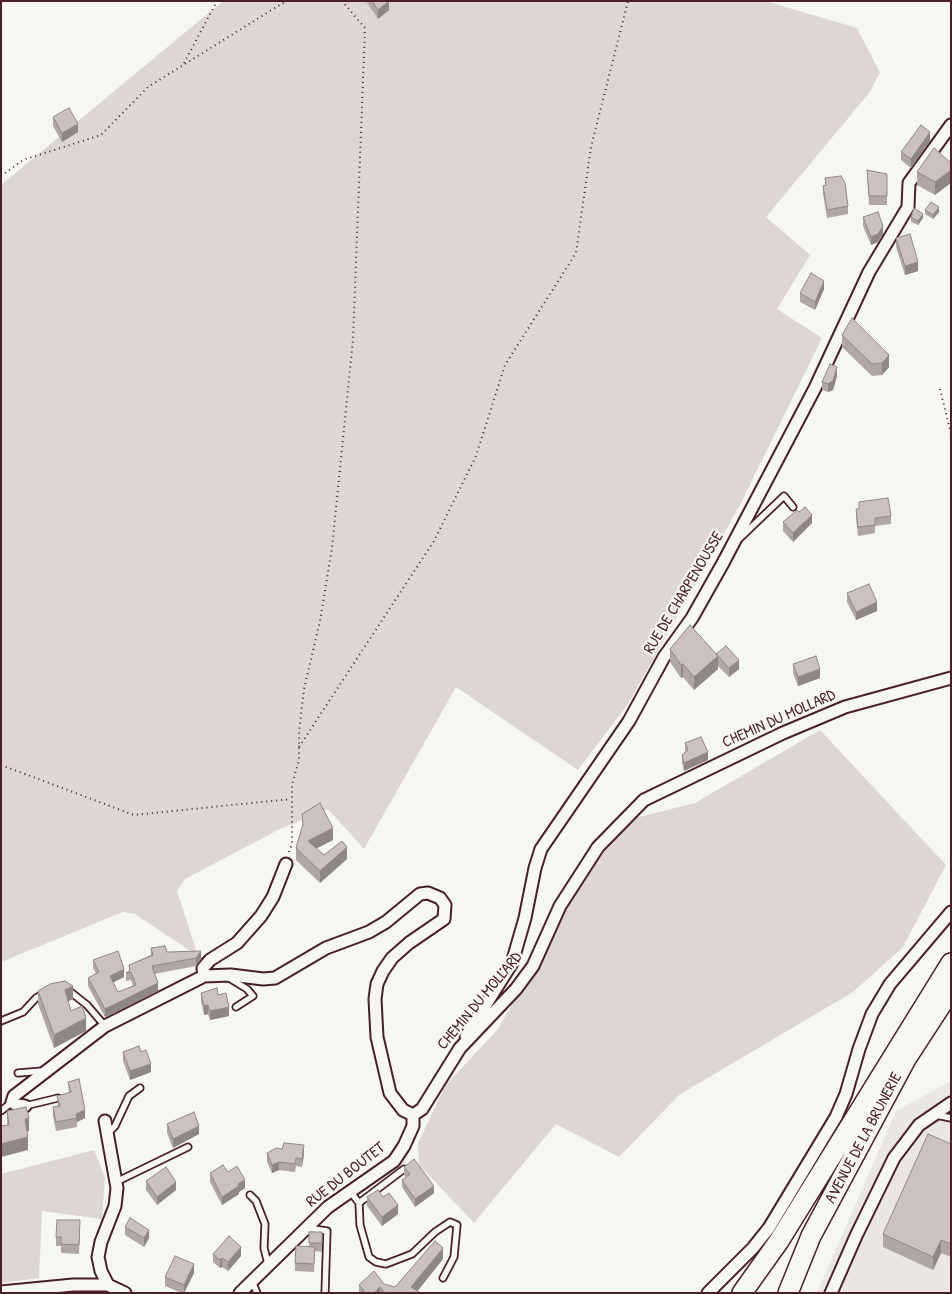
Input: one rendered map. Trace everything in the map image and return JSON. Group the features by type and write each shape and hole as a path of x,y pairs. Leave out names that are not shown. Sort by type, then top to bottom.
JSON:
{"main road":[{"path":"742,1293 779,1240 951,963"},
{"name":"AVENUE DE LA BRUNERIE","path":"788,1293 811,1236 906,1059 951,990"},
{"path":"779,1240 841,1162 906,1059"}],"street":[{"name":"RUE DE CHARPENOUSSE","path":"460,1048 469,1030 512,963 525,918 534,868 541,850 629,721 664,657 692,618 735,543 745,519 815,388 869,272 908,207 910,183 951,125"},
{"name":"CHEMIN DU MOLLARD","path":"413,1115 422,1109 460,1048 516,989 542,951 560,906 580,872 613,830 644,800 783,733 845,707 951,678"},
{"path":"204,976 203,968 210,960 237,943 261,916 274,898 286,864"},
{"path":"25,1106 16,1106 12,1102 14,1096 105,1026 204,976 225,975 263,979 274,978 326,948 370,932 386,922 420,894 428,893 440,898 445,905 444,919 392,958 380,977 375,999 377,1037 390,1093 403,1110 413,1115"},
{"path":"708,1293 753,1248 769,1228 836,1117 846,1094 859,1049 872,1014 890,984 951,912"},
{"path":"831,1293 894,1158 919,1125 951,1103"},
{"name":"RUE DU BOUTET","path":"240,1293 328,1207 394,1161 404,1146 413,1126 413,1115"},
{"path":"105,1121 116,1182 115,1206 100,1242 98,1257 101,1272 108,1285"},
{"path":"9,1292 108,1285 124,1293"}],"lane":[{"path":"735,543 784,496 793,507"},
{"path":"225,975 247,988 253,996 236,1007"},
{"path":"1,1021 23,1012 36,998 48,992 66,989 87,1005 105,1026"},
{"path":"18,1073 47,1071"},
{"path":"108,1133 115,1126 129,1096 140,1088"},
{"path":"25,1106 58,1098"},
{"path":"1,1111 12,1102"},
{"path":"934,1115 951,1118"},
{"path":"116,1182 188,1147"},
{"path":"359,1203 404,1169"},
{"path":"350,1191 359,1203 360,1225 369,1256 376,1262 386,1264 412,1254 435,1232 450,1222 457,1225 454,1256 443,1278"},
{"path":"250,1195 256,1201 265,1224 264,1248 268,1264"},
{"path":"307,1228 327,1231 325,1293"},
{"path":"252,1281 257,1293"}],"path":[{"path":"184,65 217,1"},
{"path":"1,176 23,160 101,135 148,87 286,1"},
{"path":"286,864 292,844 291,799 299,760 304,689 320,621 332,548 353,340 365,28 342,1"},
{"path":"299,747 434,541 476,456 505,365 576,253 591,147 628,1"},
{"path":"940,389 951,434"},
{"path":"1,765 134,815 291,799"}],"shaded area":[{"path":"223,1 765,1 857,28 880,73 869,93 766,217 810,255 777,309 822,338 741,503 628,704 578,770 456,687 364,849 328,809 280,829 185,879 177,891 198,956 135,914 123,912 1,962 1,185"},
{"path":"820,730 946,865 903,947 853,992 679,1095 619,1157 556,1124 474,1223 419,1165 418,1143 445,1086 498,1029 589,869 635,818 695,803"},
{"path":"951,1081 951,1293 817,1293 896,1111"},
{"path":"94,1150 105,1177 102,1219 42,1211 39,1278 1,1283 1,1174"}],"building":[{"path":"372,1 389,1 378,10"},
{"path":"69,108 78,124 62,133 53,117"},
{"path":"921,125 930,132 911,159 901,152"},
{"path":"934,148 951,163 951,170 935,182 917,172"},
{"path":"867,170 887,174 887,196 869,196"},
{"path":"841,176 845,183 848,206 827,210 823,186 826,185 825,178"},
{"path":"931,202 939,207 933,215 925,210"},
{"path":"914,208 923,214 918,221 911,217"},
{"path":"878,212 883,226 878,234 871,237 863,217"},
{"path":"910,234 918,262 905,266 896,238"},
{"path":"811,273 824,281 815,302 800,293"},
{"path":"852,318 889,355 882,363 872,364 842,335"},
{"path":"830,364 837,367 833,381 828,384 822,382"},
{"path":"888,498 891,516 875,518 875,525 858,527 856,509 859,509 859,502"},
{"path":"805,507 812,515 793,533 783,522 797,510 799,512"},
{"path":"869,584 877,602 856,612 847,593"},
{"path":"690,625 718,656 694,677 683,664 681,665 670,649"},
{"path":"726,646 739,660 729,668 716,654"},
{"path":"816,656 820,669 798,677 793,664"},
{"path":"701,737 708,752 684,763 682,755 688,750 685,743"},
{"path":"320,803 333,828 308,841 324,855 342,841 347,847 320,871 296,848 303,824 302,814"},
{"path":"165,946 167,952 201,951 196,958 152,966 158,983 105,1009 88,978 99,972 93,960 118,951 124,969 110,976 118,992 136,985 131,972 126,973 130,970 129,965 153,955 151,948"},
{"path":"65,981 73,986 65,990 71,1011 82,1006 86,1018 54,1035 38,991 50,984"},
{"path":"217,988 218,995 226,993 229,1007 210,1011 208,1005 204,1006 201,993"},
{"path":"139,1046 141,1052 146,1050 151,1064 130,1071 123,1052"},
{"path":"79,1079 85,1110 76,1114 77,1118 56,1122 53,1107 60,1106 57,1096 71,1092 68,1082"},
{"path":"26,1107 29,1118 25,1119 28,1137 1,1144 1,1126 9,1125 7,1111"},
{"path":"194,1112 199,1126 173,1139 167,1124"},
{"path":"928,1134 951,1144 951,1244 941,1240 933,1257 883,1234"},
{"path":"284,1143 304,1145 302,1159 296,1158 295,1164 279,1162 272,1165 267,1153 276,1148 282,1149"},
{"path":"414,1159 434,1186 415,1199 402,1180 410,1174 404,1167"},
{"path":"223,1165 228,1172 237,1166 245,1180 222,1197 210,1173"},
{"path":"166,1167 176,1182 157,1197 146,1181"},
{"path":"378,1190 383,1197 389,1193 398,1205 382,1217 367,1197"},
{"path":"130,1218 149,1230 144,1238 125,1227"},
{"path":"57,1220 80,1220 79,1245 61,1244 61,1237 56,1237"},
{"path":"309,1232 322,1232 322,1243 309,1243"},
{"path":"229,1236 241,1247 228,1262 222,1258 220,1260 213,1254"},
{"path":"435,1241 443,1248 411,1287 421,1293 385,1293 380,1287 374,1293 366,1293 359,1285 374,1271 384,1284 395,1287"},
{"path":"296,1246 315,1247 314,1264 295,1263"},
{"path":"175,1256 194,1264 184,1285 165,1277"}]}
